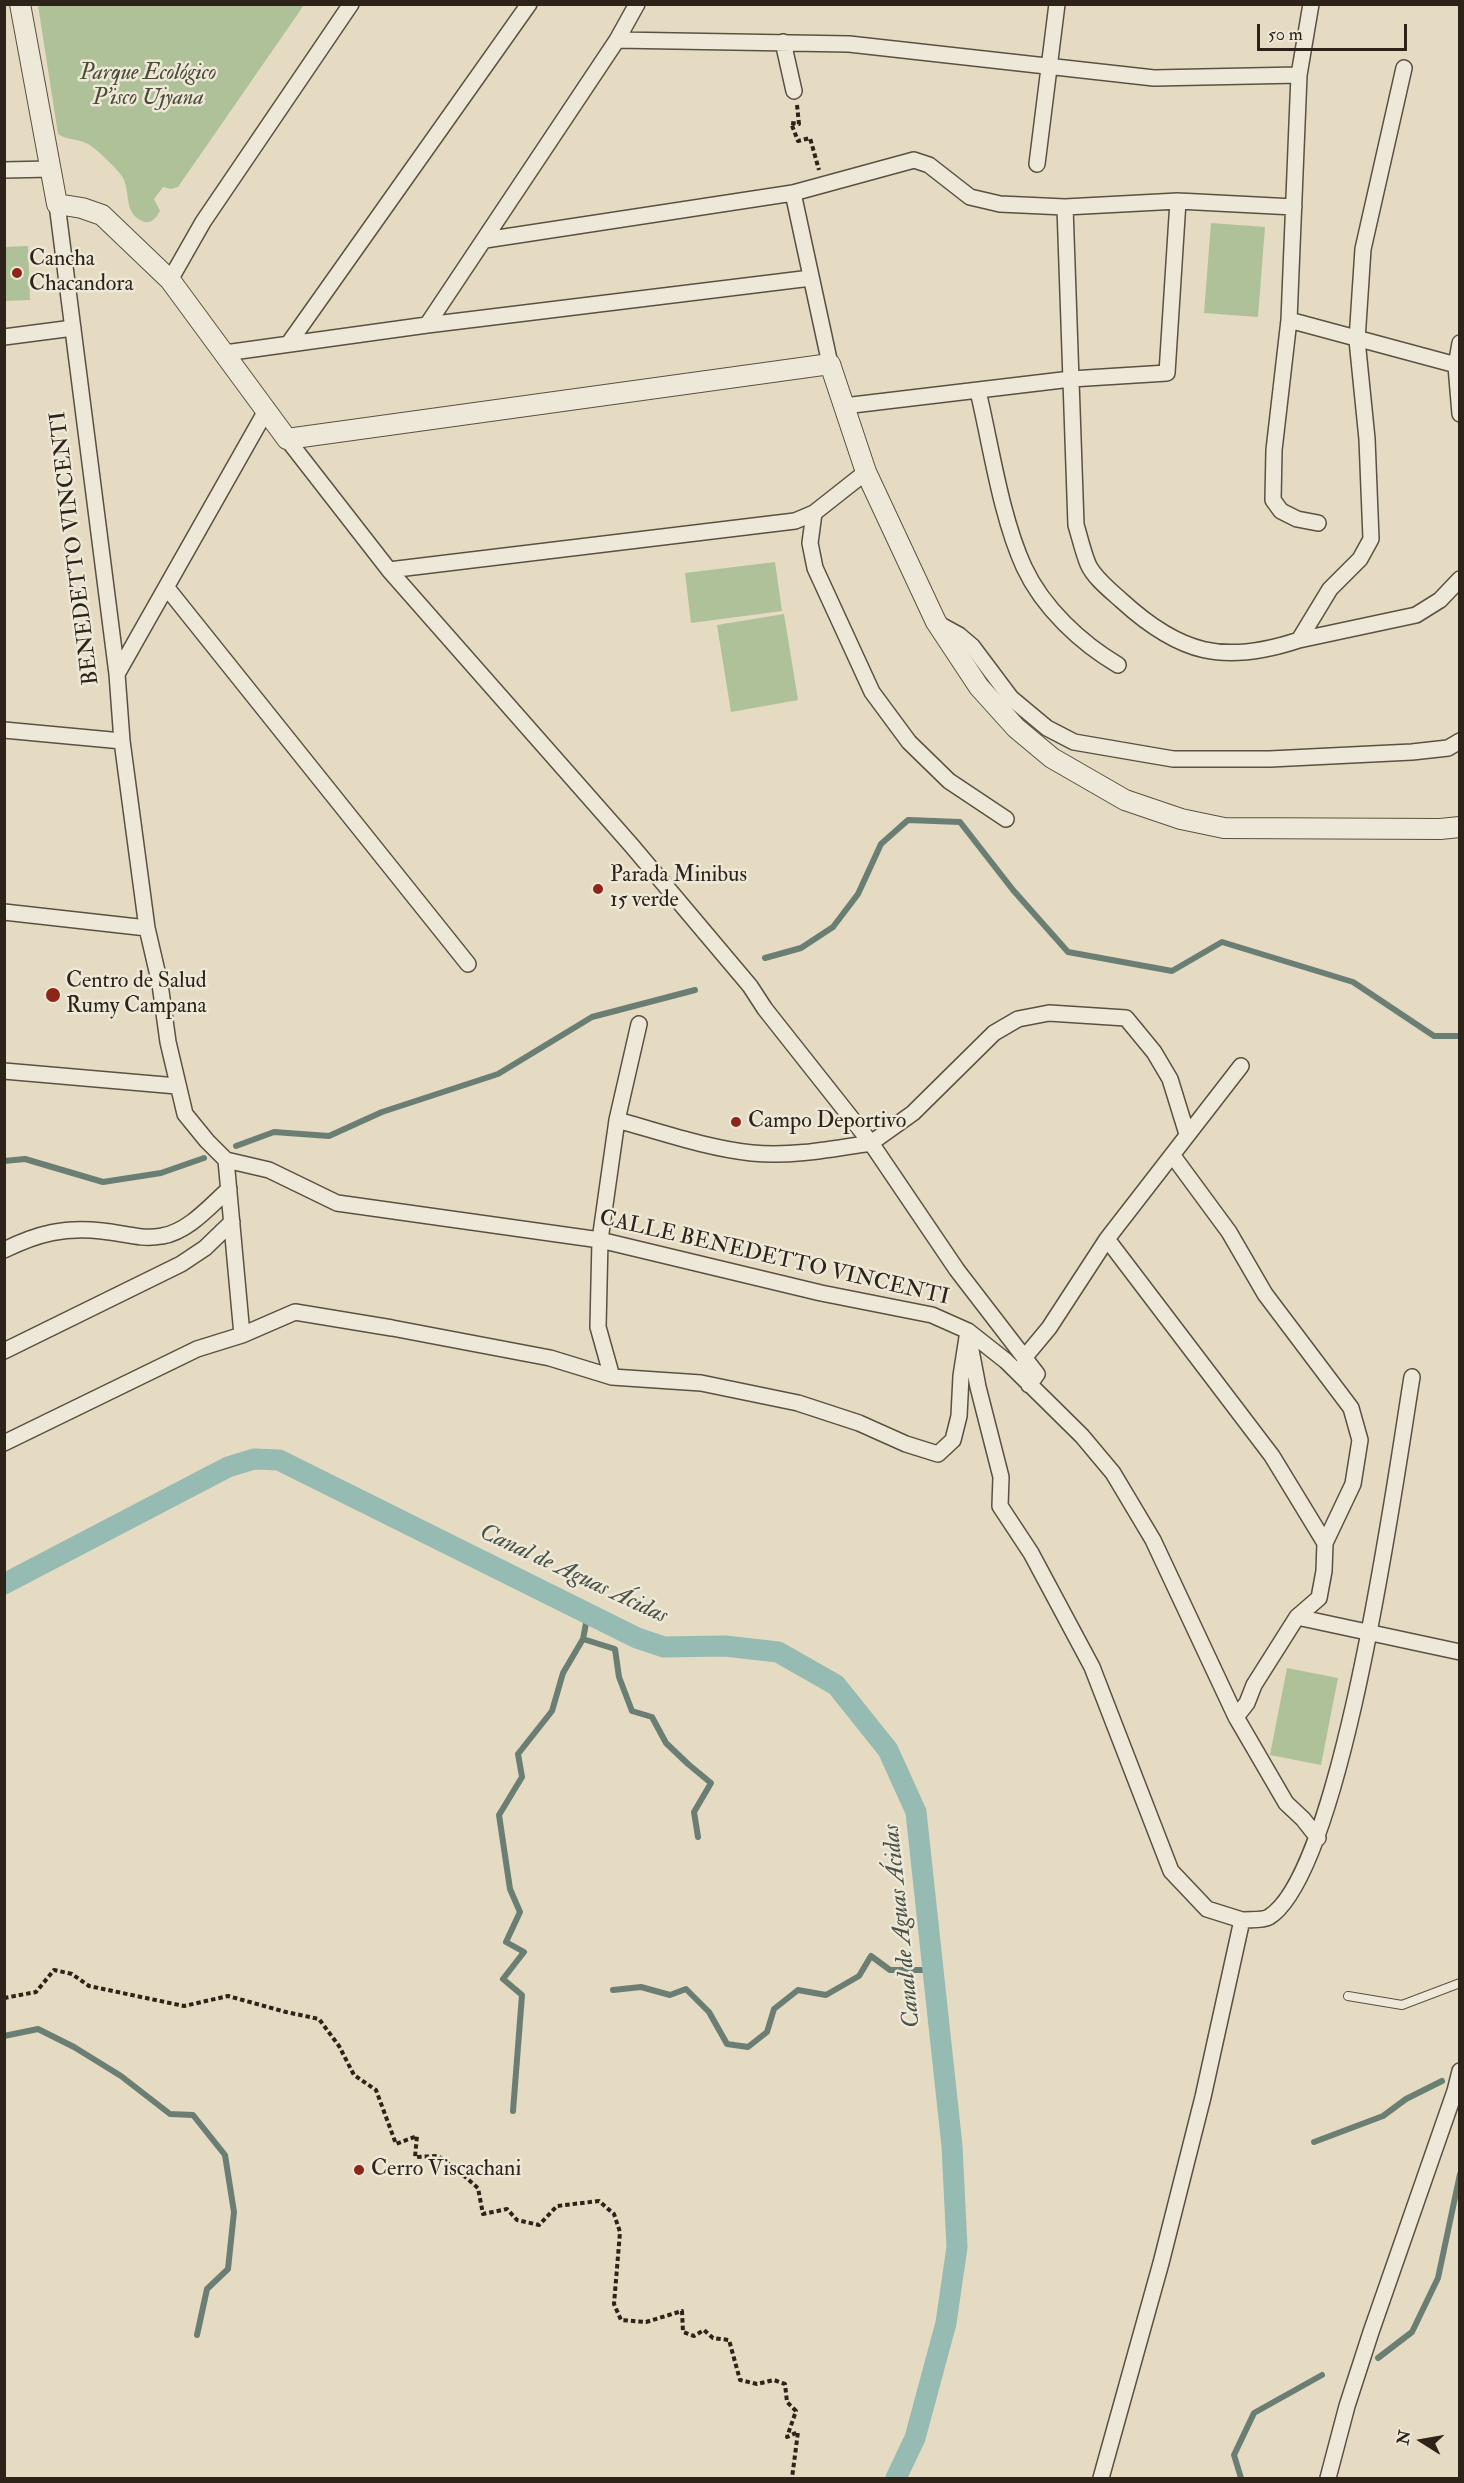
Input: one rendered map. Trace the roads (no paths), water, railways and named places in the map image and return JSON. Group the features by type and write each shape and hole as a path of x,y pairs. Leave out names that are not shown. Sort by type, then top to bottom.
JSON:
{"street":[{"name":"BENEDETTO VINCENTI","path":"20,4 57,204 147,928 160,984 177,1086"},
{"path":"170,280 203,222 351,4"},
{"path":"290,343 529,4"},
{"path":"427,325 616,40 637,4"},
{"path":"1037,164 1058,4"},
{"path":"1311,4 1299,75 1288,320 1274,450 1273,500 1281,511 1297,519 1318,523"},
{"path":"616,40 849,44 1154,78 1299,75"},
{"path":"783,42 794,91"},
{"path":"1299,640 1330,589 1360,559 1371,539 1367,439 1357,340 1363,249 1404,68"},
{"path":"485,240 793,193 914,160 929,165 970,196 1000,204 1065,207 1178,201 1294,207"},
{"path":"4,170 51,169"},
{"path":"793,193 830,364 866,472 936,622 979,687 1016,728 1052,758 1125,800 1181,819 1224,828 1440,829 1460,827"},
{"path":"844,406 1071,380 1167,374 1178,201"},
{"path":"57,204 82,208 102,215 170,280 287,439 389,570 632,846 750,986 765,1010 871,1143 957,1270 1037,1374 1029,1385"},
{"path":"1065,207 1076,525 1089,566 1142,619 1169,637 1206,652 1266,651 1299,640 1416,615 1440,600 1460,579"},
{"path":"225,353 427,325 811,278"},
{"path":"1288,320 1458,366"},
{"path":"4,337 74,328"},
{"path":"1460,343 1458,366 1460,414"},
{"path":"287,439 830,364"},
{"path":"978,391 1013,538 1025,570 1065,623 1100,654 1118,665"},
{"path":"117,674 267,409"},
{"path":"389,570 795,520 814,513 866,472"},
{"path":"814,513 810,543 815,568 872,692 909,742 949,781 1006,819"},
{"path":"167,588 468,964"},
{"path":"936,622 959,635 972,646 1011,698 1047,728 1074,741 1173,759 1248,759 1412,752 1448,748 1460,741"},
{"path":"4,729 122,741"},
{"path":"4,912 147,928"},
{"path":"617,1120 717,1148 754,1153 806,1153 871,1143 913,1113 994,1034 1018,1019 1049,1013 1126,1018 1154,1052 1170,1079 1187,1134"},
{"path":"612,1377 598,1328 600,1240 617,1120 639,1024"},
{"path":"1024,1358 1049,1328 1107,1239 1241,1066"},
{"path":"4,1071 177,1086 185,1114 226,1160 242,1335"},
{"path":"1173,1156 1229,1232 1265,1294 1351,1408 1360,1440 1353,1484 1325,1543 1324,1571 1319,1598 1298,1617 1236,1717"},
{"name":"CALLE BENEDETTO VINCENTI","path":"226,1160 268,1170 337,1203 600,1240 821,1293 932,1315 968,1331 1006,1361 1082,1436 1113,1473 1153,1540 1236,1717 1286,1803 1318,1838"},
{"path":"4,1250 30,1237 65,1229 103,1231 138,1238 164,1236 193,1222 229,1189"},
{"path":"4,1351 181,1264 205,1248 232,1221"},
{"path":"1107,1239 1272,1456 1325,1543"},
{"path":"4,1443 197,1349 242,1335 295,1312 550,1358 612,1377 701,1383 798,1402 938,1454 953,1440 959,1416 961,1376 968,1331"},
{"path":"968,1331 978,1387 1001,1477 1000,1506 1031,1552 1092,1667 1171,1871 1207,1909 1242,1920 1267,1918 1282,1904 1308,1860 1318,1838 1331,1797 1369,1632 1412,1377"},
{"path":"1298,1617 1460,1652"},
{"path":"1101,2478 1161,2263 1203,2097 1242,1920"},
{"path":"1328,2478 1347,2406 1460,2071"}],"lane":[{"path":"1348,1996 1402,2005 1460,1983"}],"waterway":[{"path":"765,958 801,948 833,927 858,894 881,844 908,820 960,822 1013,890 1068,952 1172,971 1222,942 1353,982 1434,1036 1460,1036"},
{"path":"236,1146 274,1132 329,1136 382,1112 498,1074 592,1017 695,990"},
{"path":"4,1161 25,1159 103,1182 161,1173 204,1158"},
{"name":"Canal de Aguas Ácidas","path":"4,1584 228,1467 254,1459 279,1460 637,1638 664,1647 725,1646 778,1652 836,1685 888,1750 916,1812 952,2146 957,2247 946,2323 915,2438 896,2478"},
{"path":"513,2111 522,1995 503,1979 524,1952 506,1942 520,1912 510,1889 499,1815 522,1777 518,1754 552,1711 563,1673 583,1639 588,1613"},
{"path":"583,1639 615,1649 619,1677 632,1711 652,1717 666,1743 711,1783 694,1812 698,1837"},
{"path":"613,1990 641,1987 670,1995 686,1989 709,2012 727,2044 748,2047 767,2032 774,2009 798,1990 826,1995 859,1976 871,1956 890,1970 933,1970"},
{"path":"4,2036 38,2029 74,2047 121,2076 170,2114 193,2115 225,2155 234,2212 228,2269 207,2289 197,2335"},
{"path":"1314,2142 1383,2116 1406,2099 1442,2081"},
{"path":"1378,2358 1412,2332 1438,2278 1460,2174"},
{"path":"1241,2478 1234,2455 1254,2413 1322,2375"}],"place":[{"name":"Cancha Chacandora","path":"17,273"},
{"name":"Parada Minibus 15 verde","path":"598,889"},
{"name":"Centro de Salud Rumy Campana","path":"53,995"},
{"name":"Campo Deportivo","path":"736,1122"},
{"name":"Cerro Viscachani","path":"359,2170"}],"park label":[{"name":"Parque Ecológico P'isco Ujyana","path":"148,86"}]}
